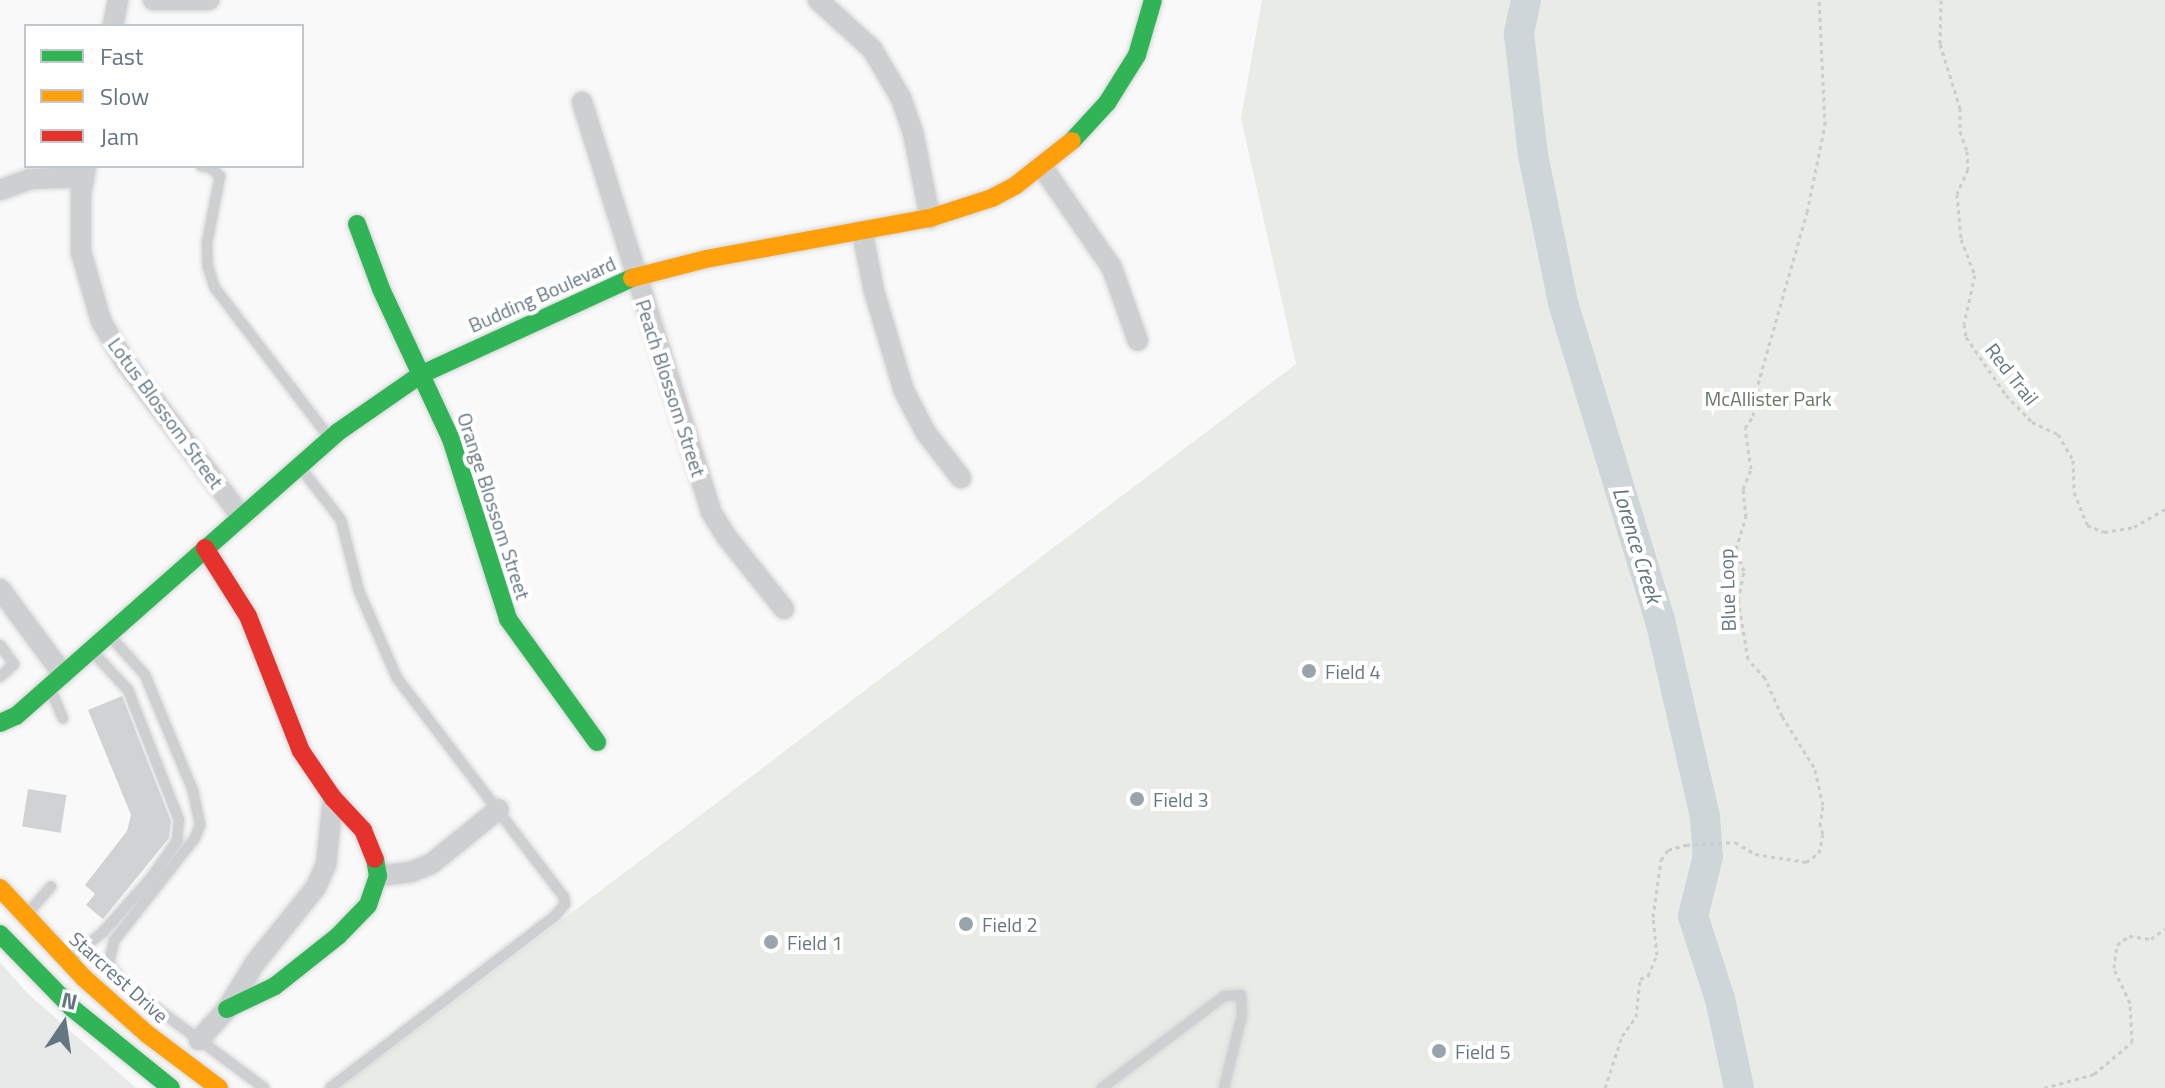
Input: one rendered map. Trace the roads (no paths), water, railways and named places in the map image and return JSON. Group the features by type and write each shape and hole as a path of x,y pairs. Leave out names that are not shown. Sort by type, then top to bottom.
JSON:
{"street":[{"path":"113,24 118,0"},
{"path":"153,0 209,0"},
{"path":"818,0 859,34 894,85 913,132 930,218"},
{"name":"Budding Boulevard","path":"0,744 8,720 330,438 420,375 636,276 706,259 930,218 992,198 1043,168 1090,124 1137,55 1153,0"},
{"name":"Peach Blossom Street","path":"582,102 711,512 784,609"},
{"path":"1043,168 1112,268 1138,341"},
{"path":"0,190 30,179 85,172"},
{"name":"Lotus Blossom Street","path":"85,172 81,252 101,321 125,362 241,516"},
{"name":"Orange Blossom Street","path":"357,224 381,289 451,439 508,619 523,644 597,742"},
{"path":"862,231 874,291 904,391 926,433 961,478"},
{"path":"205,548 248,616 301,751 333,798 363,830 374,854 378,876 368,905 338,936 275,986 227,1009"},
{"path":"0,589 56,680"},
{"path":"199,1040 227,1009 255,963 316,887 326,865 333,798"},
{"path":"378,876 411,872 431,864 499,809"},
{"name":"Starcrest Drive","path":"0,888 67,961 147,1034 219,1088"},
{"path":"0,934 72,1008 171,1088"}],"lane":[{"path":"211,168 220,176 207,243 208,267 215,288 330,438"},
{"path":"299,466 341,520 359,591 397,678 499,809 564,897 565,904 555,916 330,1088"},
{"path":"108,634 145,675 193,791 200,825 195,838 114,941 109,962 121,982 264,1088"},
{"path":"0,645 14,664 0,677"},
{"path":"67,961 103,932 151,878 177,841 179,820 128,690 91,649"},
{"path":"56,680 63,718"},
{"path":"25,917 51,887"},
{"path":"1102,1088 1224,996 1241,995 1242,1015 1224,1088"}],"waterway":[{"name":"Lorence Creek","path":"1526,0 1519,34 1533,155 1563,303 1660,620 1705,817 1708,856 1693,916 1720,999 1739,1088"}],"place":[{"name":"Field 4","path":"1309,671"},
{"name":"Field 3","path":"1137,799"},
{"name":"Field 2","path":"966,924"},
{"name":"Field 1","path":"771,942"},
{"name":"Field 5","path":"1439,1051"}],"park label":[{"name":"McAllister Park","path":"1768,398"}]}
